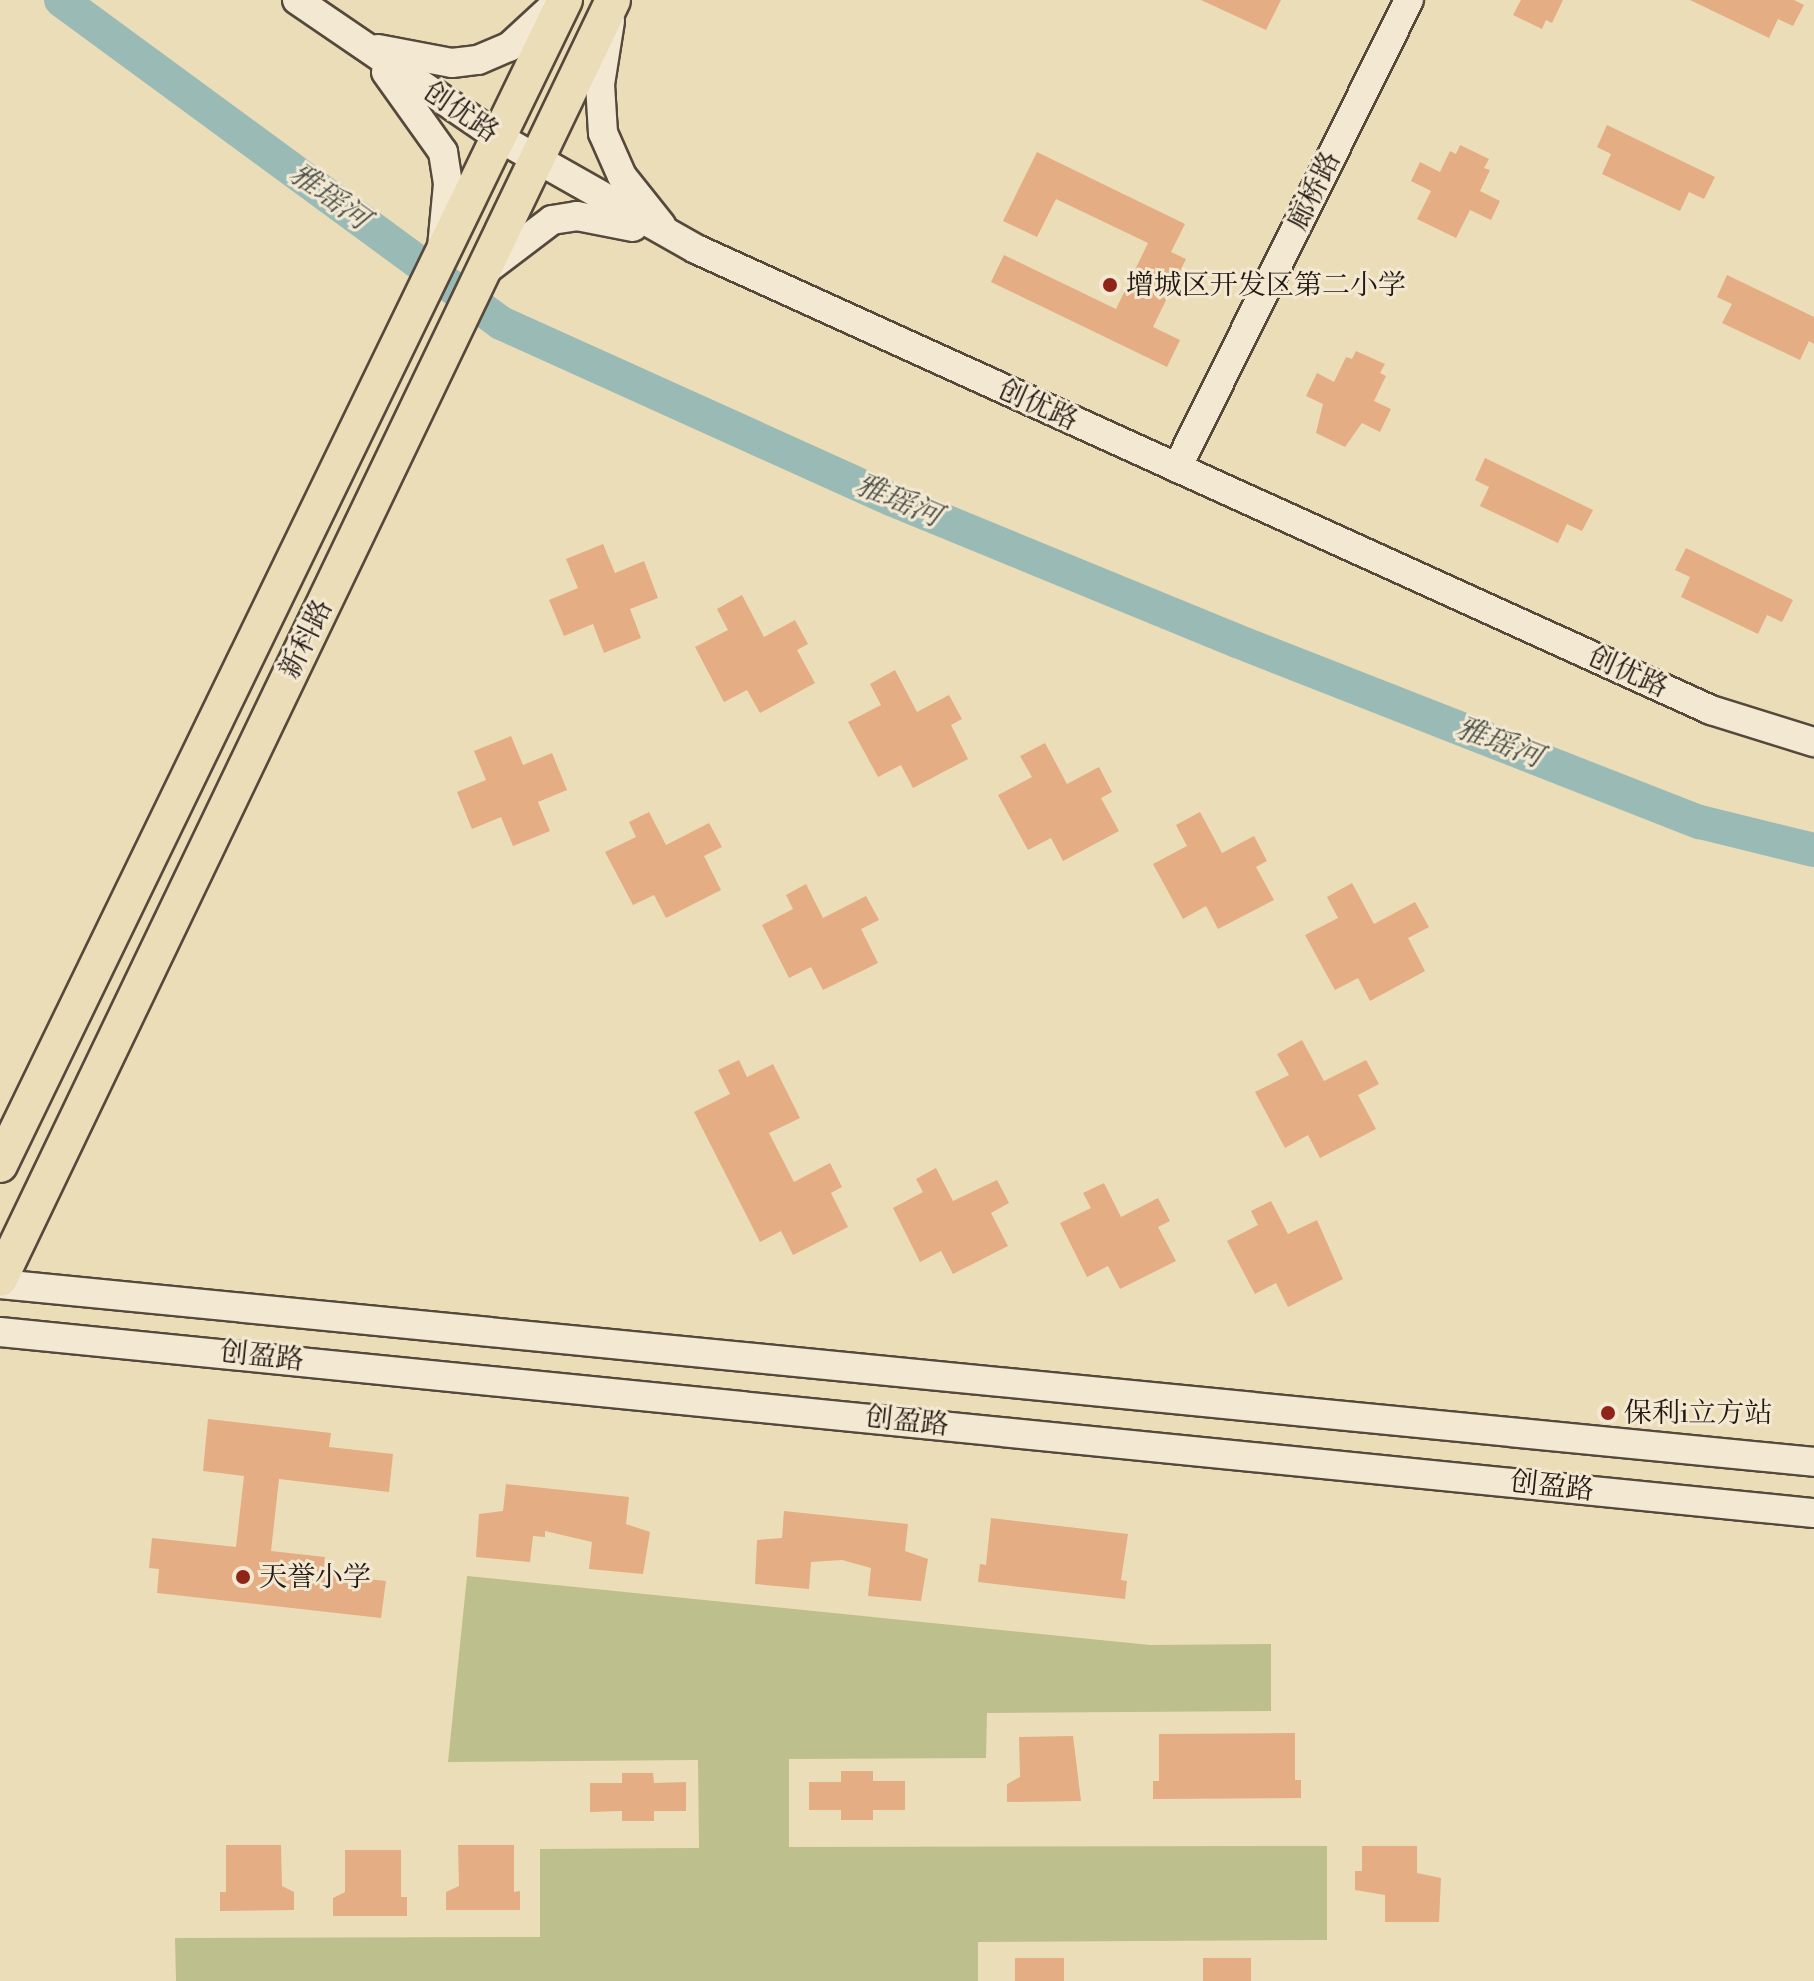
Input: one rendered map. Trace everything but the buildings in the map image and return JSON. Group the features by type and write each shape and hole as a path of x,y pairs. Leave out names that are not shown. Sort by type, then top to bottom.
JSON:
{"main road":[{"name":"新科路","path":"0,1165 562,0"},
{"name":"新科路","path":"0,1282 613,0"}],"street":[{"name":"创优路","path":"297,0 498,137 669,235 1711,710 1814,742"},
{"path":"365,47 452,63 478,60 509,47 562,0"},
{"path":"613,0 600,93 603,133 622,176 669,235"},
{"name":"廊桥路","path":"1177,468 1409,0"},
{"path":"365,47 443,152 448,184 441,254"},
{"path":"482,273 540,225 564,217 669,235"},
{"name":"创盈路","path":"0,1282 1814,1462"},
{"name":"创盈路","path":"0,1332 1814,1513"}],"green space":[{"path":"467,1576 1150,1645 1271,1644 1271,1711 987,1713 986,1758 789,1759 789,1847 1327,1846 1327,1940 978,1942 978,1981 176,1981 175,1938 540,1937 540,1849 699,1848 698,1760 448,1762"}],"waterway":[{"name":"雅瑶河","path":"61,0 501,323 891,499 1237,641 1700,822 1814,850"}],"place":[{"name":"增城区开发区第二小学","path":"1110,285"},
{"name":"保利i立方站","path":"1608,1413"},
{"name":"天誉小学","path":"243,1577"}]}
